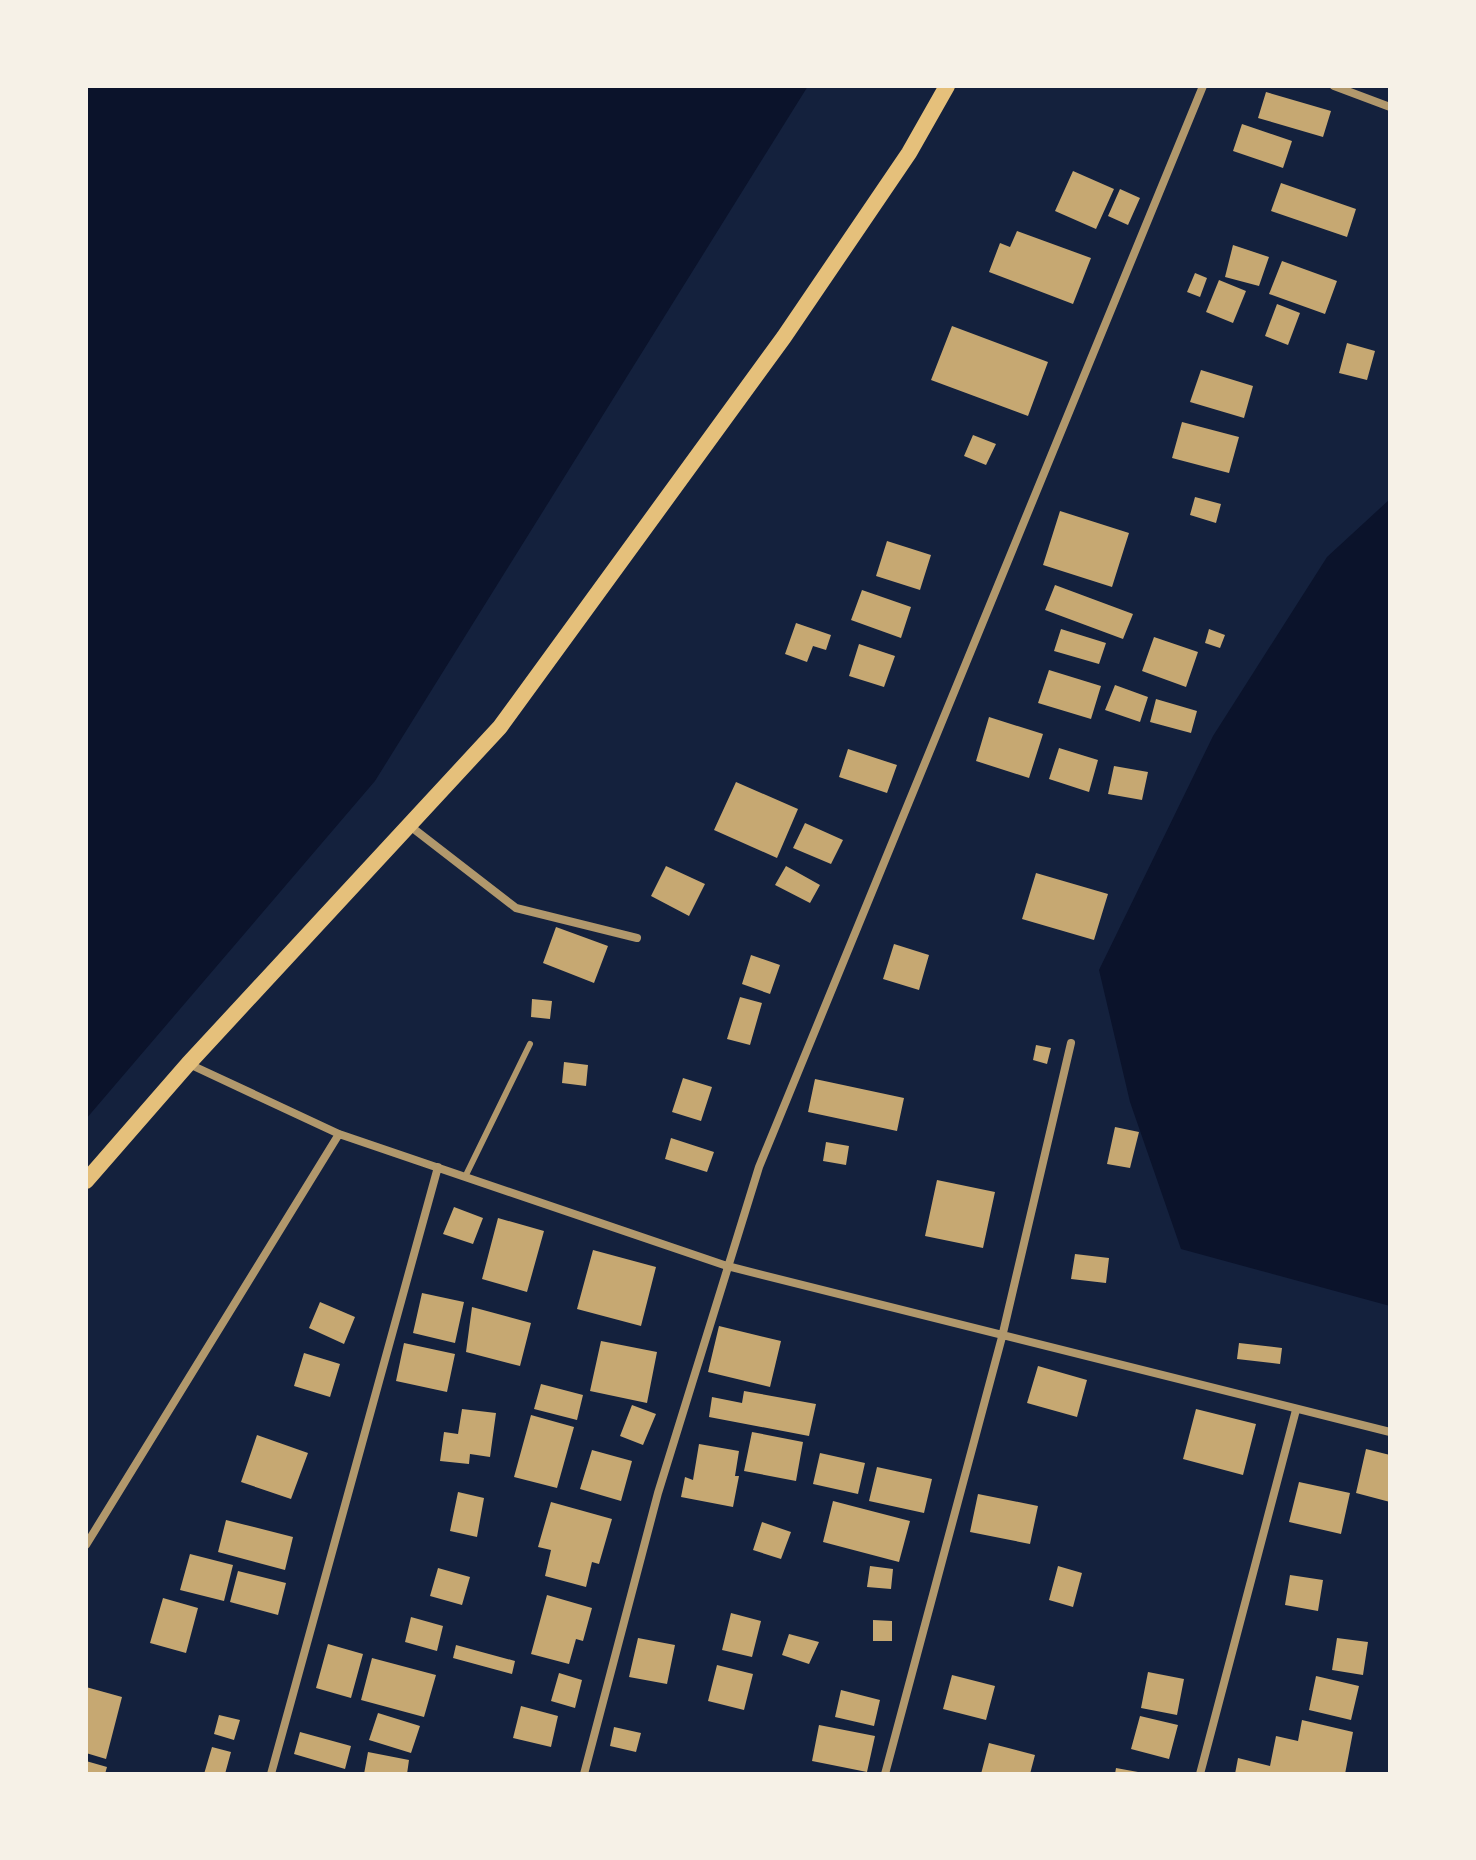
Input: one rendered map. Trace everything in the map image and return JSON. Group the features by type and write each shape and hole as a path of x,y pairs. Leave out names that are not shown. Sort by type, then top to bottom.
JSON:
{"main road":[{"path":"86,1181 188,1064 500,727 766,362 909,153 947,86"}],"street":[{"path":"584,1774 658,1493 759,1167 1203,86"},
{"path":"1334,86 1390,107"},
{"path":"410,826 516,908 637,938"},
{"path":"885,1774 1002,1337 1071,1043"},
{"path":"188,1064 339,1134 727,1266 1390,1432"},
{"path":"86,1545 339,1134"},
{"path":"271,1774 438,1167"},
{"path":"1200,1774 1296,1410"}],"lane":[{"path":"465,1177 530,1044"}],"water":[{"path":"86,86 808,86 375,781 86,1119"},
{"path":"1390,499 1390,1306 1181,1249 1130,1102 1099,970 1213,736 1327,557"}],"building":[{"path":"1266,92 1331,111 1323,137 1258,118"},
{"path":"1242,124 1292,141 1283,168 1233,151"},
{"path":"1073,171 1114,189 1096,229 1055,211"},
{"path":"1281,183 1356,209 1347,237 1271,211"},
{"path":"1120,189 1140,198 1128,225 1108,216"},
{"path":"1017,231 1091,258 1073,304 989,272 1000,243 1010,247"},
{"path":"1233,245 1269,257 1259,286 1225,277"},
{"path":"1282,261 1337,281 1325,314 1269,294"},
{"path":"1195,273 1207,278 1200,297 1187,292"},
{"path":"1219,280 1246,291 1233,323 1206,312"},
{"path":"1277,304 1300,313 1288,345 1265,336"},
{"path":"952,326 1048,362 1028,416 931,380"},
{"path":"1347,343 1375,351 1367,380 1339,373"},
{"path":"1201,370 1253,386 1244,418 1190,402"},
{"path":"1182,422 1239,437 1229,473 1172,458"},
{"path":"973,435 996,444 986,465 964,456"},
{"path":"1195,497 1221,504 1216,523 1190,515"},
{"path":"1060,511 1129,533 1112,587 1043,565"},
{"path":"887,541 931,555 920,590 876,576"},
{"path":"1055,585 1133,614 1123,639 1045,610"},
{"path":"862,590 911,607 901,638 851,620"},
{"path":"796,623 831,635 826,650 813,646 807,662 785,654"},
{"path":"1061,629 1106,643 1099,664 1054,651"},
{"path":"1209,629 1225,635 1220,648 1205,643"},
{"path":"1154,637 1198,652 1186,687 1142,671"},
{"path":"859,644 895,656 884,687 849,676"},
{"path":"1049,670 1101,686 1091,719 1038,703"},
{"path":"1115,685 1148,697 1140,722 1105,710"},
{"path":"1156,699 1197,711 1191,733 1150,722"},
{"path":"989,717 1043,734 1029,778 976,761"},
{"path":"1059,748 1098,760 1089,792 1049,779"},
{"path":"848,749 897,765 887,793 839,777"},
{"path":"1114,766 1148,772 1142,800 1108,794"},
{"path":"736,782 798,809 777,858 714,830"},
{"path":"805,823 843,840 831,864 793,848"},
{"path":"666,866 705,884 689,916 651,896"},
{"path":"786,866 820,885 810,903 775,885"},
{"path":"1036,873 1108,894 1094,940 1022,919"},
{"path":"556,927 608,946 594,983 543,963"},
{"path":"894,944 929,955 919,990 883,979"},
{"path":"751,955 780,965 770,994 742,984"},
{"path":"740,997 762,1003 750,1045 727,1039"},
{"path":"532,999 552,1001 550,1019 531,1017"},
{"path":"1036,1045 1051,1048 1047,1064 1033,1060"},
{"path":"564,1062 588,1065 586,1086 562,1083"},
{"path":"683,1078 712,1087 701,1121 672,1112"},
{"path":"815,1079 904,1098 897,1131 808,1112"},
{"path":"1115,1127 1139,1132 1130,1168 1107,1164"},
{"path":"671,1138 714,1152 707,1172 665,1159"},
{"path":"826,1142 849,1146 846,1165 823,1161"},
{"path":"937,1180 995,1192 983,1248 925,1236"},
{"path":"454,1207 483,1218 473,1244 443,1234"},
{"path":"498,1218 544,1231 527,1292 482,1279"},
{"path":"593,1250 656,1267 641,1326 577,1309"},
{"path":"1075,1254 1109,1258 1106,1283 1071,1279"},
{"path":"422,1293 464,1302 455,1343 413,1333"},
{"path":"320,1302 355,1317 344,1344 309,1328"},
{"path":"472,1307 531,1323 520,1366 466,1352"},
{"path":"719,1326 781,1341 770,1387 708,1372"},
{"path":"601,1341 657,1352 647,1403 590,1391"},
{"path":"404,1343 455,1354 447,1392 396,1381"},
{"path":"1239,1343 1282,1348 1280,1364 1237,1359"},
{"path":"304,1353 340,1364 330,1397 294,1386"},
{"path":"1038,1366 1087,1380 1077,1417 1027,1403"},
{"path":"541,1384 583,1395 577,1420 534,1409"},
{"path":"744,1391 816,1404 809,1436 709,1417 712,1397 742,1403"},
{"path":"632,1405 656,1414 643,1445 620,1436"},
{"path":"462,1409 496,1413 490,1457 470,1454 469,1464 440,1461 444,1432 458,1434"},
{"path":"1196,1409 1256,1424 1243,1475 1183,1459"},
{"path":"531,1415 574,1427 557,1488 514,1477"},
{"path":"752,1432 803,1442 796,1481 744,1471"},
{"path":"257,1435 308,1453 291,1499 241,1482"},
{"path":"699,1444 739,1451 735,1476 739,1476 733,1507 681,1497 685,1477 693,1480"},
{"path":"1366,1449 1390,1455 1390,1502 1356,1493"},
{"path":"592,1450 632,1461 621,1501 580,1489"},
{"path":"820,1453 865,1463 858,1494 813,1484"},
{"path":"877,1467 932,1479 924,1513 869,1501"},
{"path":"1299,1482 1350,1493 1341,1534 1289,1522"},
{"path":"458,1492 484,1498 477,1537 450,1531"},
{"path":"978,1494 1038,1506 1030,1544 970,1532"},
{"path":"833,1501 910,1521 899,1562 823,1542"},
{"path":"551,1502 612,1519 599,1564 592,1562 586,1587 545,1576 551,1550 538,1547"},
{"path":"226,1520 293,1537 285,1570 218,1552"},
{"path":"762,1522 791,1532 781,1559 753,1550"},
{"path":"190,1554 233,1565 224,1601 180,1590"},
{"path":"870,1566 893,1569 891,1589 867,1587"},
{"path":"1058,1566 1082,1573 1073,1607 1049,1600"},
{"path":"438,1568 470,1577 462,1605 430,1596"},
{"path":"238,1571 286,1583 278,1615 230,1602"},
{"path":"1290,1575 1323,1580 1318,1611 1285,1605"},
{"path":"547,1595 592,1608 583,1641 576,1639 569,1664 531,1654"},
{"path":"163,1598 198,1608 186,1653 150,1643"},
{"path":"731,1613 761,1621 752,1657 722,1650"},
{"path":"411,1617 443,1626 437,1651 405,1642"},
{"path":"873,1620 892,1621 892,1641 873,1641"},
{"path":"789,1634 819,1642 809,1664 782,1655"},
{"path":"638,1638 675,1645 667,1684 629,1677"},
{"path":"1337,1638 1368,1642 1363,1675 1332,1670"},
{"path":"328,1644 363,1654 351,1698 316,1688"},
{"path":"456,1645 515,1661 512,1674 453,1658"},
{"path":"372,1658 436,1675 424,1717 361,1700"},
{"path":"717,1665 753,1674 744,1710 708,1701"},
{"path":"1148,1672 1184,1679 1177,1715 1141,1708"},
{"path":"559,1673 582,1680 575,1708 551,1701"},
{"path":"952,1675 995,1686 986,1720 943,1709"},
{"path":"1316,1676 1359,1686 1351,1720 1309,1710"},
{"path":"86,1687 122,1697 106,1759 86,1753"},
{"path":"841,1690 880,1700 874,1726 835,1717"},
{"path":"521,1706 558,1716 551,1747 513,1738"},
{"path":"378,1713 420,1726 411,1753 369,1740"},
{"path":"219,1715 240,1720 234,1740 214,1734"},
{"path":"1140,1716 1178,1725 1169,1759 1131,1749"},
{"path":"1302,1720 1353,1732 1345,1774 1235,1774 1238,1758 1270,1766 1276,1736 1298,1741"},
{"path":"819,1725 875,1736 867,1772 812,1761"},
{"path":"614,1727 641,1733 636,1752 610,1746"},
{"path":"300,1732 351,1746 345,1769 294,1754"},
{"path":"989,1743 1035,1755 1030,1774 981,1774"},
{"path":"212,1747 231,1752 225,1774 204,1774"},
{"path":"368,1752 409,1760 407,1774 364,1774"},
{"path":"86,1761 107,1767 105,1774 86,1774"},
{"path":"1116,1768 1138,1772 1138,1774 1115,1774"}]}
